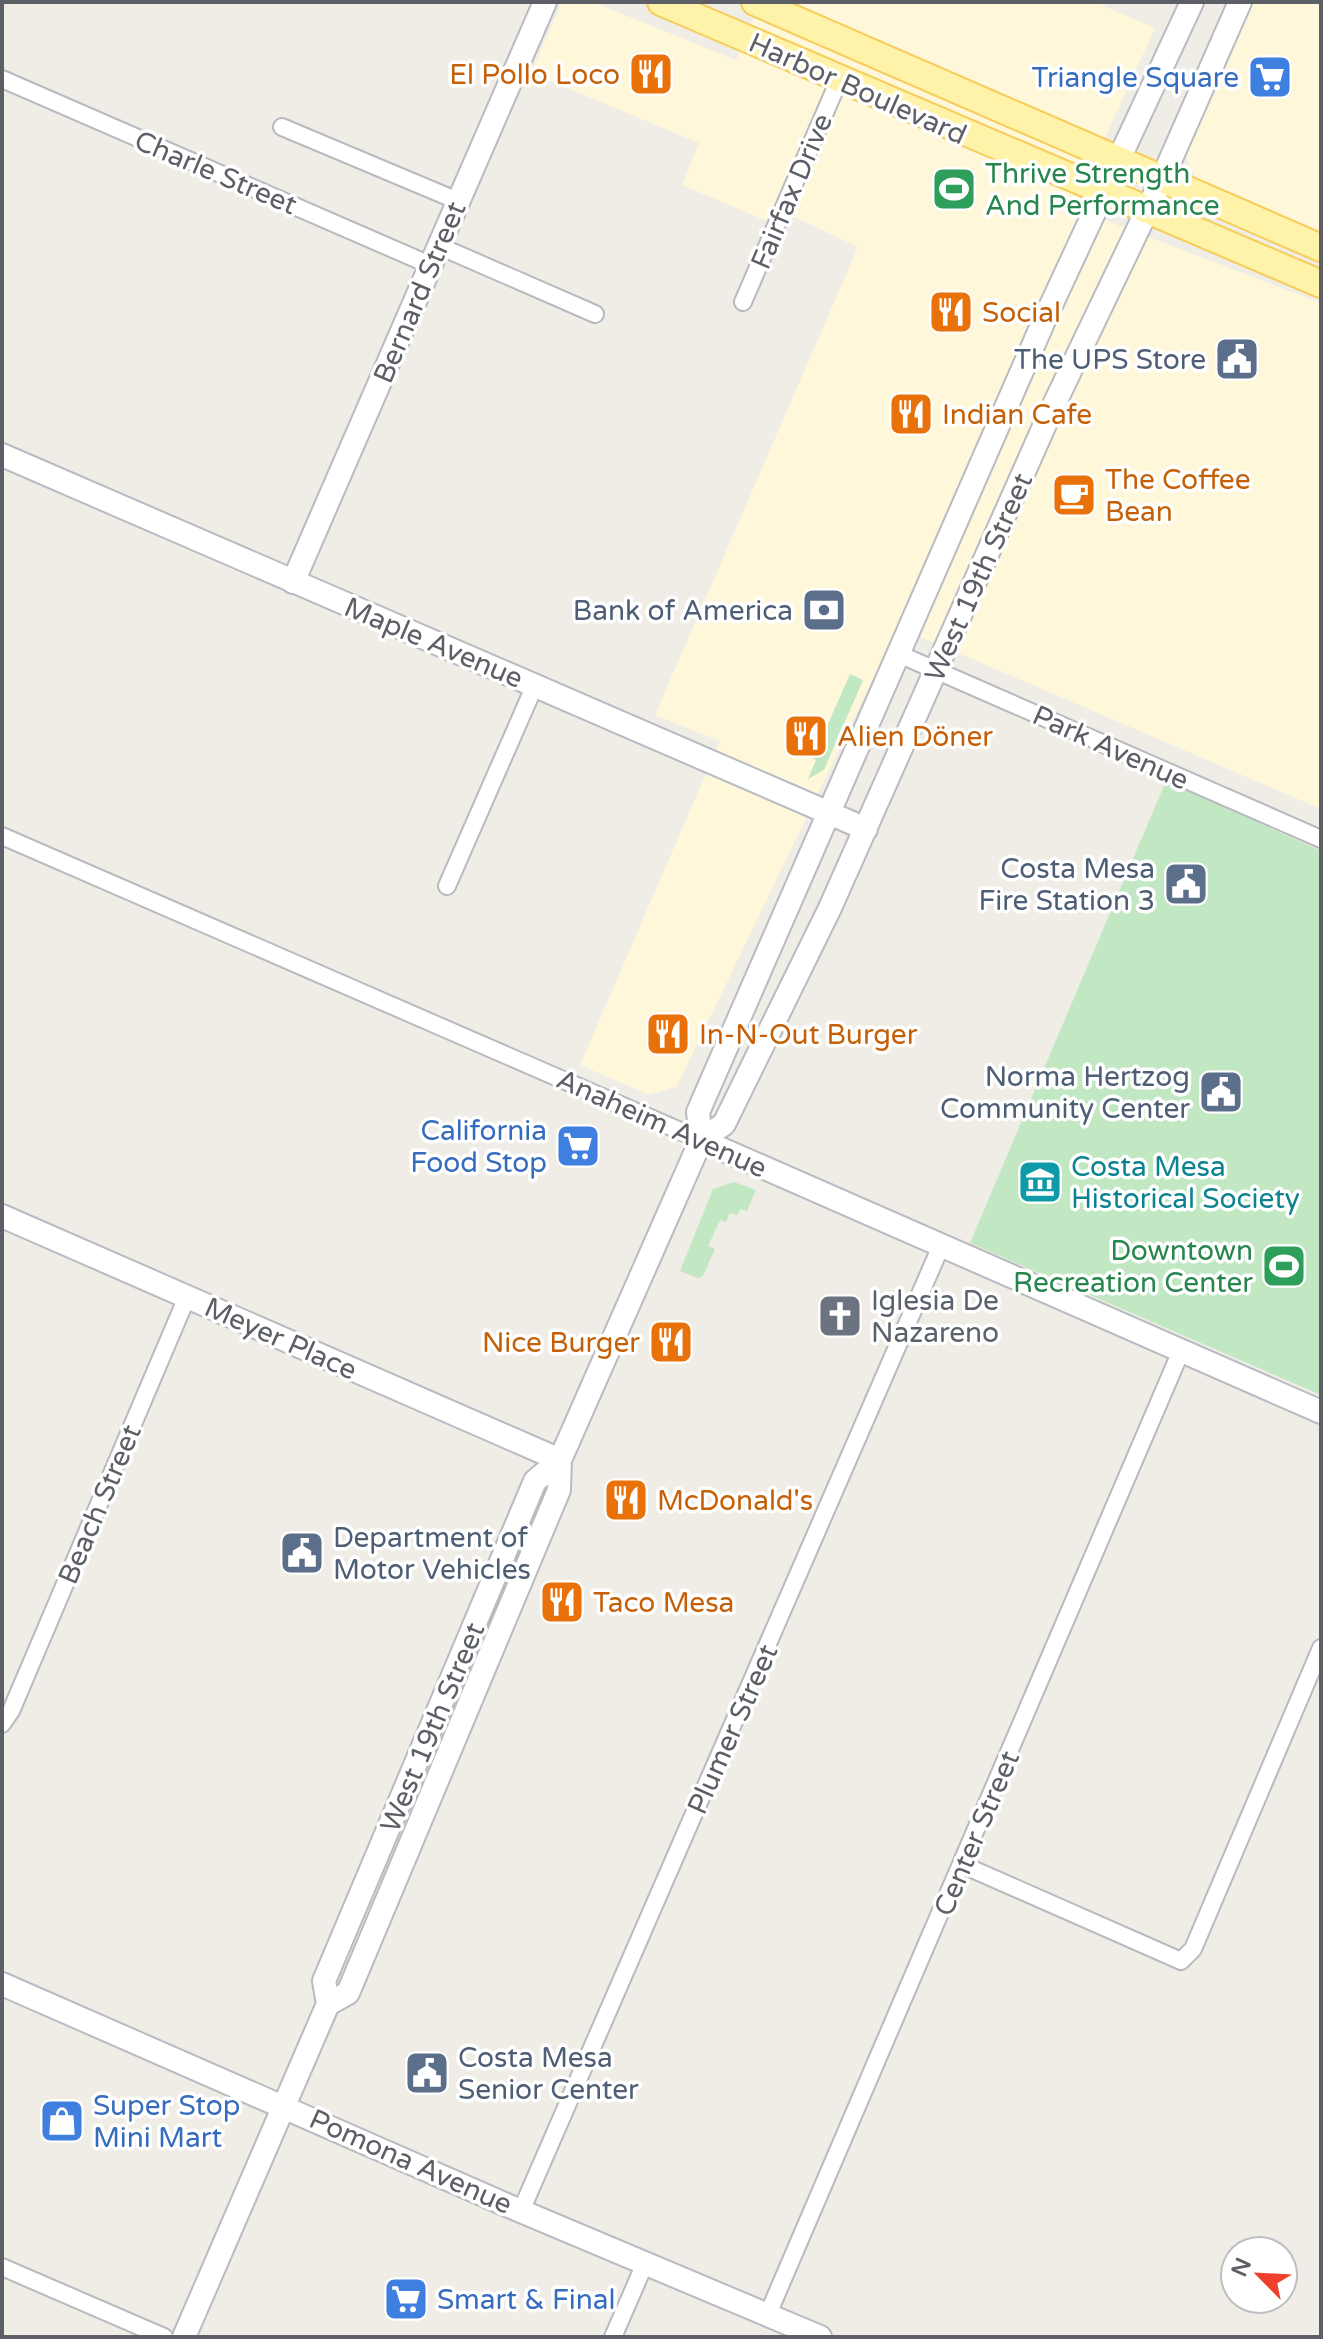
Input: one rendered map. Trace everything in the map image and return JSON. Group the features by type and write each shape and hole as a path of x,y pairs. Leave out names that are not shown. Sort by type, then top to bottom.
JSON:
{"main road":[{"name":"Bernard Street","path":"293,582 545,2"},
{"name":"Harbor Boulevard","path":"661,2 1146,212 1321,284"},
{"name":"Harbor Boulevard","path":"755,2 1321,248"},
{"name":"West 19th Street","path":"184,2337 328,2004 324,1981 535,1481 560,1460 701,1140 698,1112 1102,193 1192,2"},
{"name":"West 19th Street","path":"701,1140 724,1124 866,829 1050,413 1162,179 1240,2"},
{"name":"Maple Avenue","path":"2,455 866,829"},
{"name":"Anaheim Avenue","path":"701,1140 1321,1412"},
{"name":"Meyer Place","path":"2,1216 560,1460"},
{"name":"Pomona Avenue","path":"2,1984 521,2211 646,2261 820,2337"}],"street":[{"name":"Charle Street","path":"2,79 435,255 595,314"},
{"name":"Fairfax Drive","path":"743,302 839,80"},
{"path":"282,127 458,201"},
{"name":"Park Avenue","path":"901,655 1321,839"},
{"path":"447,886 535,685"},
{"name":"Anaheim Avenue","path":"2,836 701,1140"},
{"name":"Plumer Street","path":"521,2211 941,1246"},
{"name":"Beach Street","path":"7,1718 187,1297"},
{"name":"Center Street","path":"768,2314 1181,1351"},
{"path":"963,1865 1181,1961 1193,1949 1321,1648"},
{"path":"613,2337 646,2261"},
{"path":"2,2267 164,2337"}],"shaded area":[{"path":"562,2 593,2 736,60 761,2 1095,2 1155,28 1073,208 1321,303 1321,809 898,627 677,1086 649,1095 580,1065 720,741 655,715 858,247 788,214 781,227 682,185 699,143 541,77 533,68"},
{"name":"Triangle Square","path":"1253,2 1321,2 1321,232 1201,183 1189,168 1186,153"}],"green space":[{"path":"850,674 863,680 824,770 808,779 816,760 813,758"},
{"path":"1166,781 1321,851 1321,1395 970,1243"},
{"path":"734,1182 756,1190 747,1211 741,1209 737,1215 730,1213 726,1222 720,1220 708,1246 715,1249 703,1276 698,1278 680,1271 713,1189"}],"place":[{"name":"El Pollo Loco","path":"651,74"},
{"name":"Triangle Square","path":"1270,77"},
{"name":"Thrive Strength And Performance","path":"954,189"},
{"name":"Social","path":"951,312"},
{"name":"The UPS Store","path":"1237,359"},
{"name":"Indian Cafe","path":"911,414"},
{"name":"The Coffee Bean","path":"1074,495"},
{"name":"Bank of America","path":"824,610"},
{"name":"Alien Döner","path":"806,736"},
{"name":"Costa Mesa Fire Station 3","path":"1186,884"},
{"name":"In-N-Out Burger","path":"668,1034"},
{"name":"Norma Hertzog Community Center","path":"1221,1092"},
{"name":"California Food Stop","path":"578,1146"},
{"name":"Costa Mesa Historical Society","path":"1040,1182"},
{"name":"Downtown Recreation Center","path":"1284,1266"},
{"name":"Iglesia De Nazareno","path":"840,1316"},
{"name":"Nice Burger","path":"671,1342"},
{"name":"McDonald's","path":"626,1500"},
{"name":"Department of Motor Vehicles","path":"302,1553"},
{"name":"Taco Mesa","path":"562,1602"},
{"name":"Costa Mesa Senior Center","path":"427,2073"},
{"name":"Super Stop Mini Mart","path":"62,2121"},
{"name":"Smart & Final","path":"406,2299"}]}
